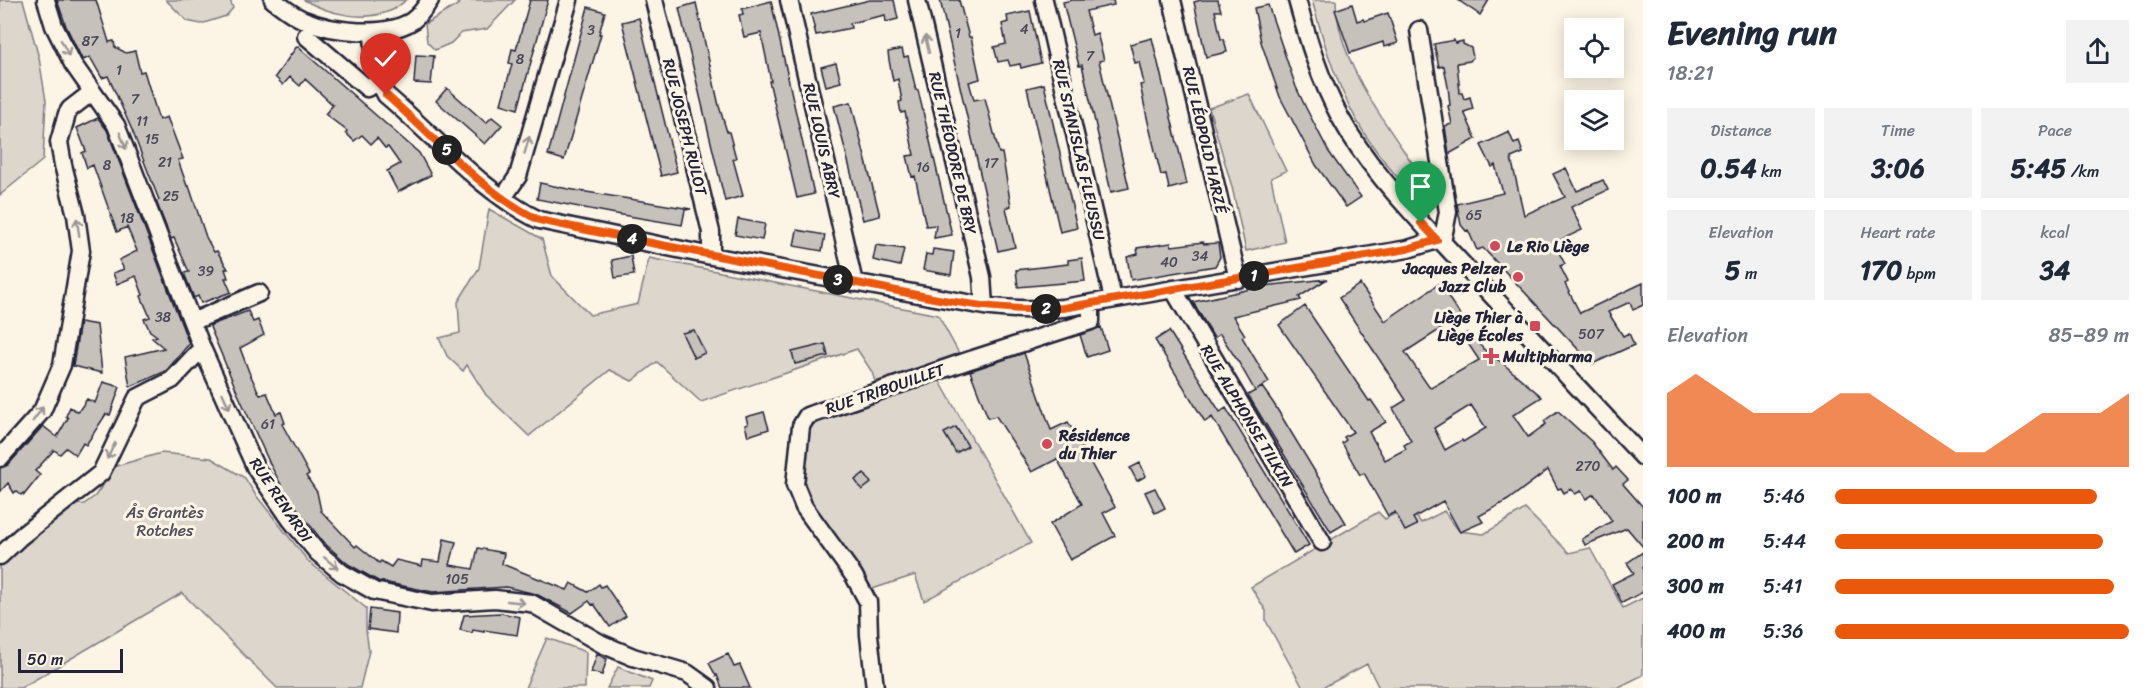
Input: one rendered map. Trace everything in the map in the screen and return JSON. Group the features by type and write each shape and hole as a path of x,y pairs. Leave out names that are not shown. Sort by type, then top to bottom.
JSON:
{"street":[{"name":"RUE RENARDI","path":"46,0 64,48 116,125 202,348 256,469 291,520 311,544 342,573 374,591 432,603 495,600 531,603 602,644 633,657 687,674 708,688"},
{"path":"273,0 302,20 326,28 373,32 406,24 420,14 430,0"},
{"path":"503,198 518,176 569,0"},
{"name":"RUE JOSEPH RULOT","path":"654,0 711,232 711,256"},
{"name":"RUE LOUIS ABRY","path":"789,0 854,283"},
{"name":"RUE THÉODORE DE BRY","path":"916,0 982,277 984,306"},
{"name":"RUE STANISLAS FLEUSSU","path":"1044,0 1113,299"},
{"name":"RUE LÉOPOLD HARZÉ","path":"1172,0 1238,279"},
{"path":"1297,0 1316,63 1340,117 1370,163 1439,241 1643,457"},
{"path":"1419,30 1448,212 1439,241"},
{"path":"373,32 375,68 378,82 386,95 465,167 522,211 539,220 711,256 984,306 1010,310 1039,310 1238,279 1329,261 1407,249 1439,241"},
{"path":"306,36 367,88 378,82"},
{"path":"0,458 42,411 62,365 81,251 76,215 59,142 70,109 92,92"},
{"name":"RUE ALPHONSE TILKIN","path":"1173,289 1322,542"},
{"path":"192,322 259,293"},
{"name":"RUE TRIBOUILLET","path":"875,688 868,602 854,576 804,507 795,485 801,426 807,417 1090,321 1091,303"},
{"path":"0,556 20,537 101,473 137,398 172,380 202,348"}],"green space":[{"path":"0,0 23,0 39,58 46,101 43,160 0,195"},
{"path":"166,0 230,0 233,8 226,16 201,24 187,21"},
{"path":"304,0 406,0 390,11 358,16 335,13"},
{"path":"453,0 515,0 487,29 461,33 451,43 435,50 427,42 425,24 459,4"},
{"path":"1312,0 1336,0 1339,25 1356,73 1383,120 1427,185 1415,198 1389,168 1356,120 1334,70"},
{"path":"1249,94 1286,171 1271,178 1285,242 1246,251 1232,187 1209,108"},
{"path":"489,209 542,239 552,276 590,315 638,304 649,258 938,315 962,359 877,388 872,372 857,349 701,402 657,362 632,381 610,370 529,436 486,395 467,365 463,371 447,356 439,338 460,333 458,302 479,268"},
{"path":"938,378 1031,543 924,601 915,575 869,590 809,509 798,481 810,418"},
{"name":"Ås Grantès Rotches","path":"161,453 211,458 245,478 308,561 366,608 369,651 360,688 277,688 182,593 21,688 0,688 0,543 26,523 64,505 84,504 95,496 116,466"},
{"path":"1409,506 1421,523 1444,511 1459,531 1484,534 1525,509 1569,553 1590,548 1623,608 1643,598 1643,675 1617,688 1379,688 1367,664 1322,688 1303,688 1266,621 1266,611 1251,587 1378,512 1385,519"},
{"path":"547,638 586,652 585,688 525,688"},
{"path":"618,667 652,681 649,688 607,688"}],"building":[{"path":"57,0 96,0 109,42 114,41 115,47 126,53 135,51 140,72 144,71 159,120 167,117 183,159 178,160 206,237 214,252 217,251 228,269 225,269 228,278 225,278 231,292 201,303 198,296 194,298 184,273 189,272 174,238 171,239 156,201 159,200 132,130 108,76 102,78 90,57 82,59 66,26"},
{"path":"530,0 548,0 518,109 501,104 512,64 509,63 512,49 516,50"},
{"path":"870,0 894,0 898,19 886,22 885,15 850,23 851,28 816,35 811,14"},
{"path":"940,0 959,0 969,37 971,37 980,79 969,82 974,100 985,98 999,153 1002,153 1011,206 1006,208 1015,247 998,251"},
{"path":"1113,0 1114,5 1086,11 1092,35 1097,33 1104,60 1099,61 1129,188 1111,192 1082,65 1079,66 1063,2"},
{"path":"1218,0 1221,11 1215,11 1221,39 1224,39 1227,52 1206,57 1194,2"},
{"path":"1458,0 1489,0 1480,15"},
{"path":"771,1 814,194 797,198 769,81 771,81 761,33 744,37 739,15 743,14 742,9"},
{"path":"696,3 719,106 736,158 733,159 743,196 725,201 679,8"},
{"path":"1352,4 1357,21 1388,13 1398,43 1384,47 1383,42 1350,53 1335,10"},
{"path":"1268,5 1296,87 1306,108 1329,152 1361,197 1346,207 1316,165 1280,97 1261,42 1254,8"},
{"path":"588,7 605,12 599,34 601,34 564,160 548,155"},
{"path":"1030,11 1041,63 1021,68 1020,64 1010,66 1008,60 998,62 994,47 1006,44 1002,24 1008,22 1007,16"},
{"path":"639,18 677,172 661,176 622,22"},
{"path":"1152,38 1187,184 1169,189 1166,174 1161,175 1140,85 1144,84 1139,62 1135,63 1130,44"},
{"path":"1454,40 1455,43 1463,41 1463,44 1471,48 1473,57 1470,61 1457,63 1460,93 1464,99 1470,97 1473,109 1464,112 1476,139 1449,154 1445,126 1452,124 1448,106 1450,105 1448,87 1444,66 1439,67 1434,44"},
{"path":"297,46 419,153 431,175 398,192 387,171 400,164 388,147 385,148 377,138 371,144 362,135 354,141 346,133 347,131 325,114 333,105 305,79 300,86 290,77 283,85 275,77"},
{"path":"902,49 904,57 908,56 916,90 918,90 952,235 934,238 936,225 926,226 915,176 912,177 907,156 914,155 905,112 901,113 899,102 902,101 898,79 893,81 888,52"},
{"path":"416,55 434,56 431,84 414,83"},
{"path":"836,63 841,82 826,86 821,67"},
{"path":"1044,84 1077,228 1060,232 1027,88"},
{"path":"447,88 486,123 492,117 502,125 485,144 436,101"},
{"path":"851,102 880,216 863,220 834,106"},
{"path":"98,118 107,130 189,344 166,371 130,387 125,357 164,348 152,338 157,336 150,331 144,319 150,317 136,276 117,284 113,273 124,269 119,260 137,251 127,227 117,232 93,165 87,168 82,153 86,151 77,128"},
{"path":"1509,132 1514,144 1519,142 1523,153 1511,158 1524,215 1565,197 1553,174 1566,168 1577,191 1603,180 1608,190 1571,207 1582,230 1554,243 1565,264 1560,266 1568,282 1565,284 1580,313 1643,283 1643,305 1633,310 1630,302 1608,312 1623,336 1629,333 1634,345 1592,364 1483,248 1477,250 1468,230 1466,231 1461,225 1457,204 1503,193 1495,165 1492,167 1481,145"},
{"path":"540,183 691,209 685,210 682,225 616,214 537,199"},
{"path":"738,219 765,224 762,240 735,235"},
{"path":"797,230 825,235 822,251 794,246"},
{"path":"1203,242 1204,244 1218,243 1220,257 1215,266 1131,280 1127,257 1138,254 1137,248 1171,243 1172,246"},
{"path":"876,245 904,249 900,266 873,260"},
{"path":"933,249 954,252 951,275 923,270 926,254 932,255"},
{"path":"631,256 634,275 615,278 612,260"},
{"path":"1082,258 1085,281 1018,287 1016,270 1068,264 1068,260"},
{"path":"1327,279 1299,297 1301,300 1233,316 1245,335 1242,337 1269,382 1257,390 1262,387 1274,404 1346,523 1331,532 1248,395 1255,391 1239,363 1220,334 1214,338 1193,302 1264,286"},
{"path":"1360,284 1385,321 1439,284 1461,316 1405,352 1429,387 1431,388 1479,360 1463,336 1467,333 1542,397 1513,415 1528,437 1546,424 1544,421 1558,411 1592,442 1613,470 1616,467 1628,480 1623,484 1643,507 1643,547 1627,528 1585,545 1582,539 1612,521 1594,494 1586,499 1581,491 1575,494 1571,489 1564,493 1561,488 1558,489 1548,470 1508,500 1479,516 1483,522 1460,532 1443,501 1413,518 1417,525 1405,531 1395,512 1388,516 1364,473 1360,475 1342,443 1346,440 1344,437 1353,432 1279,325 1305,306 1369,401 1371,400 1386,422 1369,432 1385,460 1406,449 1404,445 1411,441 1393,408 1406,400 1339,298","holes":["1471,405 1486,428 1445,450 1434,428"]},
{"path":"248,311 253,322 258,320 264,335 240,348 249,372 260,395 267,393 276,414 281,412 285,423 282,424 309,474 306,476 317,492 321,511 355,547 357,545 379,563 381,561 391,567 396,560 422,566 423,560 440,562 444,539 456,542 450,565 473,569 478,548 504,553 502,564 567,590 571,583 588,592 599,584 601,587 605,585 626,616 610,627 594,604 592,605 589,601 572,613 536,594 506,587 433,592 378,581 348,564 323,542 286,494 238,394 210,327"},
{"path":"80,322 97,325 102,373 73,366"},
{"path":"1101,327 1108,350 1087,357 1080,335"},
{"path":"694,330 705,353 694,358 682,333"},
{"path":"1169,331 1220,412 1226,408 1309,545 1294,554 1212,417 1205,422 1155,340"},
{"path":"825,344 828,356 795,364 792,352"},
{"name":"Résidence du Thier","path":"1024,353 1051,430 1068,422 1115,507 1103,513 1115,536 1070,560 1050,524 1082,504 1057,459 1032,472 996,416 988,418 970,371"},
{"path":"103,382 120,387 110,415 106,414 86,445 83,443 76,455 66,448 60,454 54,450 35,471 40,475 24,495 16,491 14,493 8,483 0,492 0,468 8,465 43,426 57,437 68,418 66,416 70,407 78,412 87,399 95,403"},
{"path":"764,412 769,429 748,436 745,425 748,424 746,417"},
{"path":"956,427 968,446 956,453 944,433"},
{"path":"1140,463 1146,476 1137,481 1130,468"},
{"path":"864,473 871,483 862,490 855,480"},
{"path":"1155,488 1165,508 1155,513 1145,492"},
{"path":"1643,552 1643,592 1622,603 1612,584 1634,573 1627,563"},
{"path":"370,609 397,613 396,633 368,629"},
{"path":"501,613 520,617 517,635 484,630 484,632 473,630 472,633 460,630 464,615"},
{"path":"597,654 607,659 602,675 591,672"},
{"path":"728,654 734,667 740,665 750,688 722,688 709,663"}],"place":[{"name":"Le Rio Liège","path":"1495,246"},
{"name":"Jacques Pelzer Jazz Club","path":"1518,277"},
{"name":"Liège Thier à Liège Écoles","path":"1535,326"},
{"name":"Multipharma","path":"1491,356"},
{"name":"Résidence du Thier","path":"1047,444"}],"route":[{"path":"386,95 465,167 503,198 539,220 711,256 1010,310 1063,308 1407,249 1437,240 1421,223"}]}
